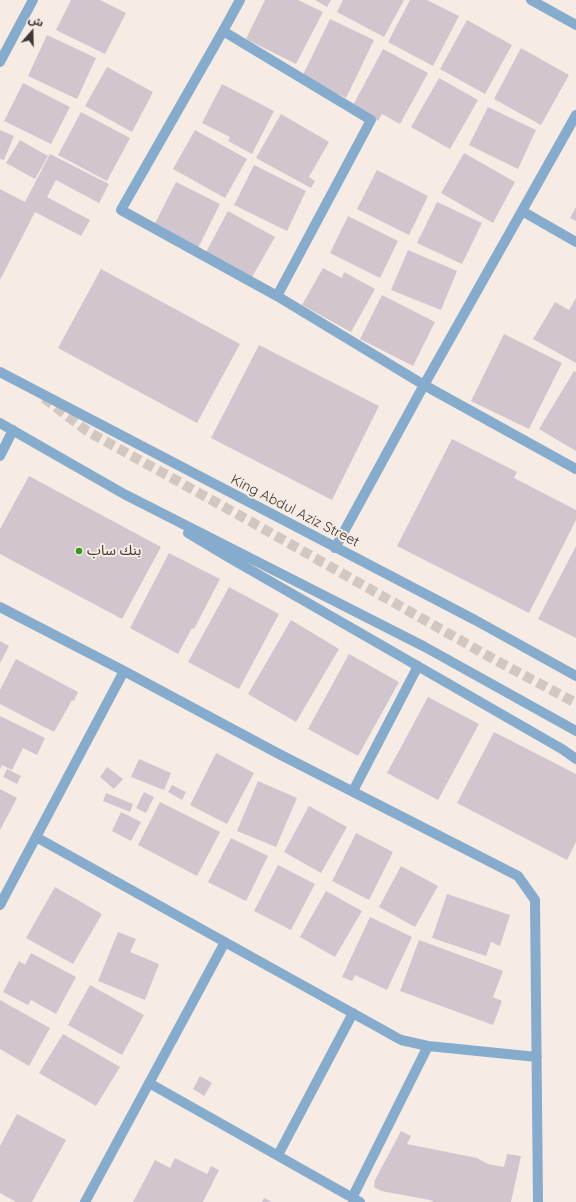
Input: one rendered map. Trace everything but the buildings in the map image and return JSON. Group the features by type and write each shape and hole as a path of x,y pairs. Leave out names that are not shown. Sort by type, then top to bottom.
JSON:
{"street":[{"path":"0,62 33,0"},
{"path":"240,0 121,210 277,296 424,385 576,469"},
{"path":"531,0 576,25"},
{"path":"223,31 371,120 277,296"},
{"path":"335,548 424,385 522,211 572,130 576,115"},
{"path":"522,211 576,242"},
{"name":"King Abdul Aziz Street","path":"0,372 475,620 576,676"},
{"path":"0,423 124,494 228,558 562,749 576,759"},
{"path":"0,456 13,430"},
{"path":"124,494 425,646 576,731"},
{"path":"0,607 279,754 518,876 535,900 538,1202"},
{"path":"353,791 418,666"},
{"path":"0,906 124,671"},
{"path":"36,837 401,1040 428,1046 537,1057"},
{"path":"85,1202 225,942"},
{"path":"278,1155 353,1013"},
{"path":"149,1083 356,1200 428,1046"}],"tunnel":[{"path":"44,398 87,431 497,661 576,703"}],"place":[{"name":"بنك ساب","path":"79,551"}]}
